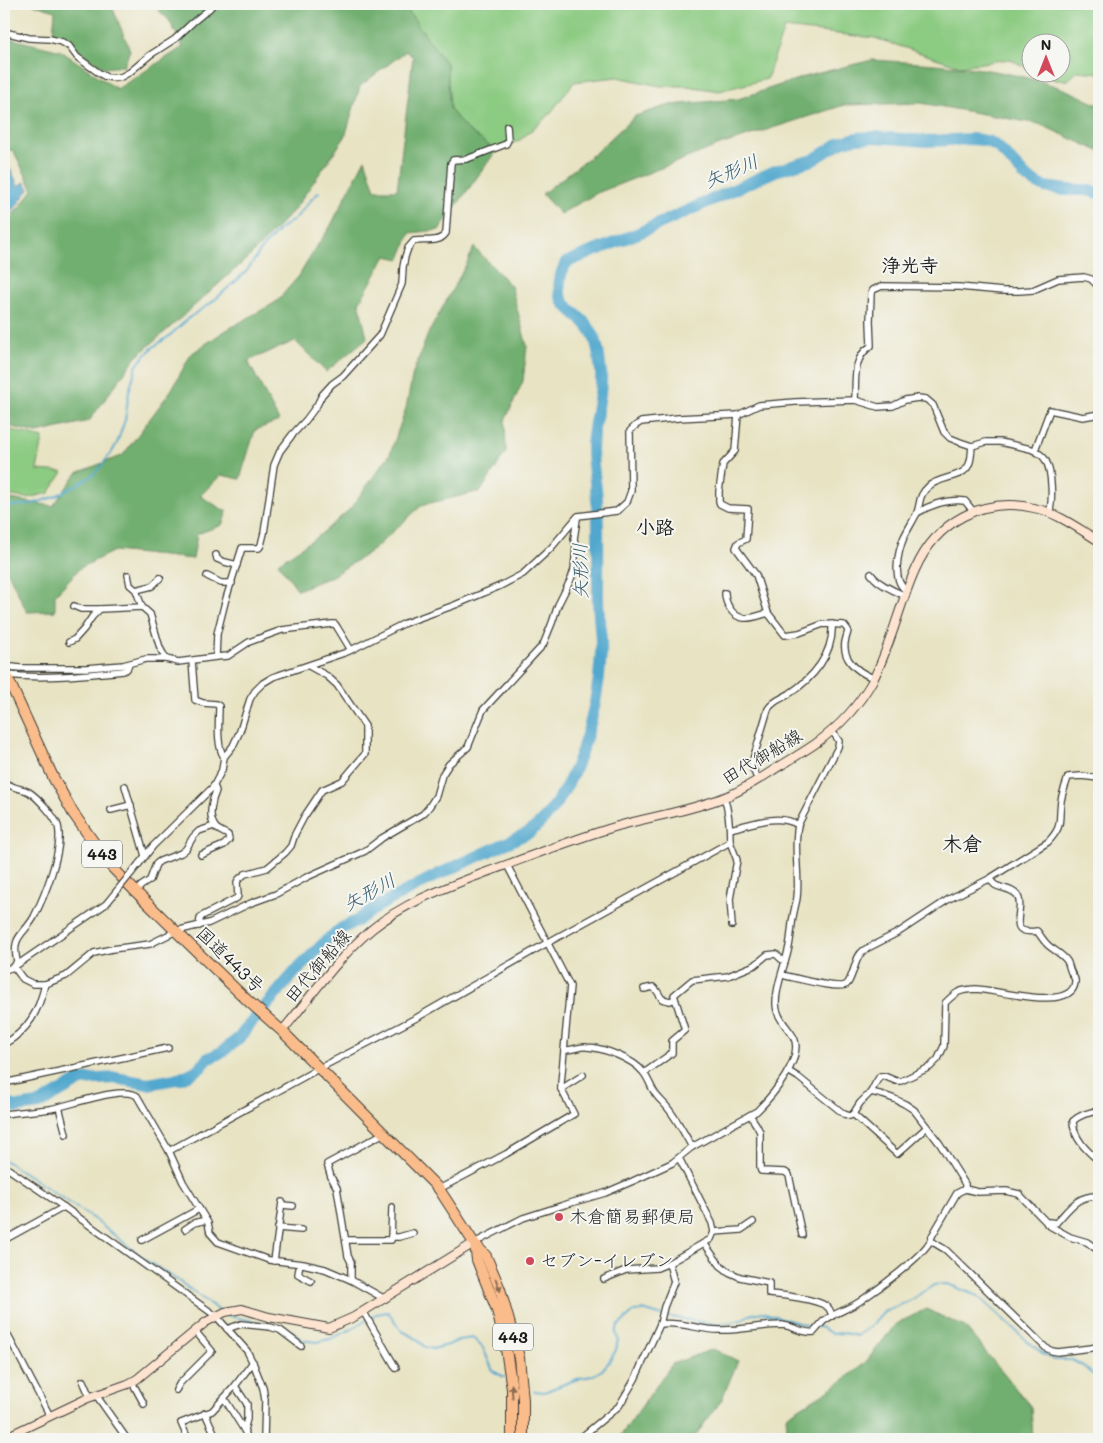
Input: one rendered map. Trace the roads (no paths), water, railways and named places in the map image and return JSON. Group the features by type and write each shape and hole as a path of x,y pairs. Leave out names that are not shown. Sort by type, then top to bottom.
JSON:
{"highway":[{"name":"国道443号","path":"4,672 53,777 73,813 109,864 247,1000 282,1031 439,1189 474,1244 486,1256 500,1289 519,1358 523,1400 523,1439"},
{"name":"国道443号","path":"474,1244 477,1260 497,1310 506,1349 512,1389 512,1439"}],"main road":[{"name":"田代御船線","path":"282,1031 348,951 373,928 406,906 438,890 579,838 619,826 687,810 724,798 758,780 832,731 852,710 873,678 889,646 914,571 923,554 936,536 958,519 973,511 1004,504 1035,508 1068,522 1099,541"},
{"path":"4,1438 93,1396 132,1382 206,1322 225,1312 242,1309 329,1328 385,1299 474,1244"}],"street":[{"path":"4,32 29,38 50,39 62,42 69,46 77,57 99,73 106,77 119,78 130,72 150,55 175,40 214,4"},
{"path":"216,658 217,634 242,548 255,549 261,546 274,465 280,451 292,434 312,412 322,394 343,376 380,335 402,284 403,267 408,248 414,241 438,240 446,233 451,163 454,160 467,159 506,144 508,140 507,126"},
{"path":"855,400 857,363 863,351 871,346 870,303 873,290 882,286 959,287 1020,291 1033,290 1058,279 1084,277 1091,279 1099,287"},
{"path":"4,970 14,967 106,904 153,846 213,787 222,770 224,757 233,746 240,731 250,699 262,683 273,677 351,650 405,623 500,586 534,566 568,526 580,516 614,511 627,502 631,490 630,431 641,422 738,415 760,405 796,402 855,400 878,407 893,406 905,400 926,399 932,405 944,432 950,438 972,446 986,442 1000,442 1035,450 1046,461 1048,468 1052,497 1048,513"},
{"path":"1035,450 1050,410 1083,417 1099,414"},
{"path":"738,415 735,451 723,464 719,501 720,504 728,508 748,508 746,538 738,543 736,548 756,575 768,613 785,635 799,633 819,625 844,624 848,628 845,644 846,656 855,668 873,678"},
{"path":"906,593 898,580 899,552 917,513 920,496 934,482 964,471 968,467 972,446"},
{"path":"917,513 939,503 956,500 965,501 973,511"},
{"path":"14,967 24,979 33,984 44,984 66,976 87,957 94,954 112,948 150,944 176,931 209,923 251,903 276,894 307,877 365,851 382,838 423,814 436,796 442,775 449,764 468,747 483,710 543,645 574,570 576,546 574,538 580,516"},
{"path":"216,555 217,559 237,565"},
{"path":"871,574 882,583 906,593"},
{"path":"128,575 130,585 136,590 142,607 150,614 160,648 166,660"},
{"path":"207,576 221,582 232,583"},
{"path":"136,590 152,586 160,578"},
{"path":"724,593 726,604 731,610 745,619 768,613"},
{"path":"74,606 81,610 142,607"},
{"path":"69,642 75,640 92,617 100,610"},
{"path":"4,672 46,676 88,675 122,671 127,669 129,664 146,659 178,662 216,658 228,656 249,642 282,630 332,624 335,624 351,650"},
{"path":"758,780 752,763 768,709 776,700 790,693 818,668 831,644 833,635 832,624"},
{"path":"192,661 195,700 219,706 219,743 220,751 224,757"},
{"path":"199,926 202,916 237,898 238,882 241,876 267,868 291,846 294,834 322,790 342,781 365,754 365,726 337,685 327,676 309,666"},
{"path":"474,1244 523,1218 605,1193 679,1158 692,1147 750,1116 764,1104 788,1071 794,1059 796,1047 793,1036 776,1010 776,1000 789,949 797,897 796,838 798,826 838,746 839,741 832,731"},
{"path":"782,975 828,986 842,987 848,984 857,958 864,950 899,932 949,899 989,879 1048,842 1060,826 1061,800 1068,777 1099,778"},
{"path":"4,782 14,788 28,792 48,810 59,828 56,858 47,887 33,919 21,934 15,946 14,950 17,961 14,967"},
{"path":"125,786 145,856"},
{"path":"201,855 224,845 228,840 228,835 214,826 211,811 216,791 213,787"},
{"path":"724,798 727,805 730,842 737,860 731,890 732,925"},
{"path":"111,810 131,805"},
{"path":"730,829 762,821 780,820 789,820 798,826"},
{"path":"136,892 150,880 156,864 181,853 199,831 214,826"},
{"path":"169,1151 318,1069 418,1017 730,842"},
{"path":"439,1189 506,1154 574,1114 561,1089 570,986 507,865"},
{"path":"788,1071 844,1114 850,1116 871,1092 880,1076 901,1081 930,1067 938,1059 944,1046 945,1003 956,992 975,989 1027,997 1058,998 1067,994 1075,982 1068,962 1062,955 1049,947 1037,931 1021,929 1017,921 1020,900 1016,894 996,885 989,879"},
{"path":"644,1073 672,1054 671,1042 686,1030 674,994 692,980 721,978 740,972 755,965 767,955 776,954 786,961"},
{"path":"4,1044 16,1038 27,1027 41,998 44,984"},
{"path":"644,989 653,987 662,999 670,1001 675,999"},
{"path":"565,1050 584,1046 609,1051 632,1063 644,1073 656,1096 666,1106 692,1147"},
{"path":"4,1083 168,1048"},
{"path":"561,1089 582,1076"},
{"path":"4,1114 59,1107 96,1097 128,1092 134,1093 169,1151 183,1182 206,1220 210,1233 218,1242 274,1261 326,1269 351,1280 385,1299"},
{"path":"871,1092 881,1094 914,1110 951,1160 965,1184 965,1189"},
{"path":"59,1107 66,1134"},
{"path":"1099,1110 1088,1112 1077,1118 1073,1121 1073,1128 1084,1147 1099,1160"},
{"path":"853,1114 897,1154 927,1127"},
{"path":"750,1116 760,1132 761,1171 785,1172 789,1175 802,1235"},
{"path":"351,1280 350,1262 337,1188 327,1164 384,1133"},
{"path":"604,1279 626,1270 657,1268 711,1239 714,1232 712,1223 679,1158"},
{"path":"4,1166 216,1316 247,1351 253,1362 263,1388 265,1400 264,1439"},
{"path":"660,1322 721,1331 777,1325 788,1326 809,1333 816,1330 832,1316 858,1303 918,1255 932,1241 932,1236 957,1193 965,1189 978,1192 1019,1194 1047,1224 1070,1237 1087,1242 1099,1252"},
{"path":"1047,1224 1049,1222 1056,1223 1075,1203 1083,1198 1099,1196"},
{"path":"274,1261 282,1204 293,1206"},
{"path":"346,1240 391,1240 392,1207"},
{"path":"4,1240 64,1208"},
{"path":"142,1240 199,1209"},
{"path":"185,1229 194,1223 206,1220"},
{"path":"714,1232 742,1230 753,1222"},
{"path":"278,1228 301,1230"},
{"path":"391,1237 400,1237 413,1232"},
{"path":"932,1241 946,1250 1052,1352 1099,1347"},
{"path":"704,1244 720,1265 734,1275 769,1283 769,1294 825,1305 830,1309 832,1316"},
{"path":"579,1439 619,1406 635,1379 660,1322 674,1282 669,1263"},
{"path":"300,1264 298,1274 311,1282"},
{"path":"363,1311 396,1368"},
{"path":"227,1329 242,1324 270,1327 280,1330 301,1346"},
{"path":"4,1328 50,1416"},
{"path":"176,1390 180,1383 212,1351 196,1331"},
{"path":"188,1439 181,1423 212,1411 235,1386 253,1362"},
{"path":"83,1381 122,1439"},
{"path":"132,1382 144,1404"},
{"path":"235,1386 246,1404 244,1430"},
{"path":"93,1396 127,1439"},
{"path":"224,1398 248,1439"},
{"path":"205,1413 217,1439"}],"water":[{"path":"4,154 9,154 7,165 18,186 25,182 29,189 4,220"}],"waterway":[{"name":"矢形川","path":"4,1102 17,1107 39,1104 81,1080 116,1078 148,1084 181,1078 192,1073 200,1068 207,1059 222,1052 239,1038 295,972 342,928 355,922 378,906 435,876 530,832 546,816 560,797 572,774 590,726 599,676 601,647 598,604 598,511 592,450 601,372 598,349 592,332 565,304 560,294 560,277 567,262 641,232 775,171 813,160 841,142 857,138 875,137 927,141 982,140 998,147 1027,178 1045,187 1086,190 1099,193"},
{"path":"4,507 32,504 54,497 90,477 98,470 117,443 125,420 129,392 136,367 140,361 152,348 168,337 190,317 211,303 246,272 263,247 280,229 296,218 319,192"},
{"path":"4,1160 95,1220 147,1261 176,1279 221,1312"},
{"path":"534,1391 544,1392 580,1378 592,1376 602,1370 616,1350 618,1326 635,1311 643,1310 659,1315 719,1325 741,1320 749,1315 762,1312 808,1326 814,1326 832,1334 844,1333 857,1336 873,1324 885,1311 909,1301 934,1285 947,1284 978,1296 1045,1355 1054,1360 1072,1360 1083,1366 1099,1380"},
{"path":"280,1328 293,1332 301,1340 317,1342 330,1339 352,1329 376,1314 388,1312 402,1331 414,1337 425,1347 433,1349 459,1340 473,1338 483,1348 493,1371 504,1377"},
{"path":"227,1315 269,1325"}],"place":[{"name":"木倉簡易郵便局","path":"559,1217"},
{"name":"セブン-イレブン","path":"530,1261"}],"district":[{"name":"浄光寺","path":"910,265"},
{"name":"小路","path":"655,527"},
{"name":"木倉","path":"962,844"}]}
